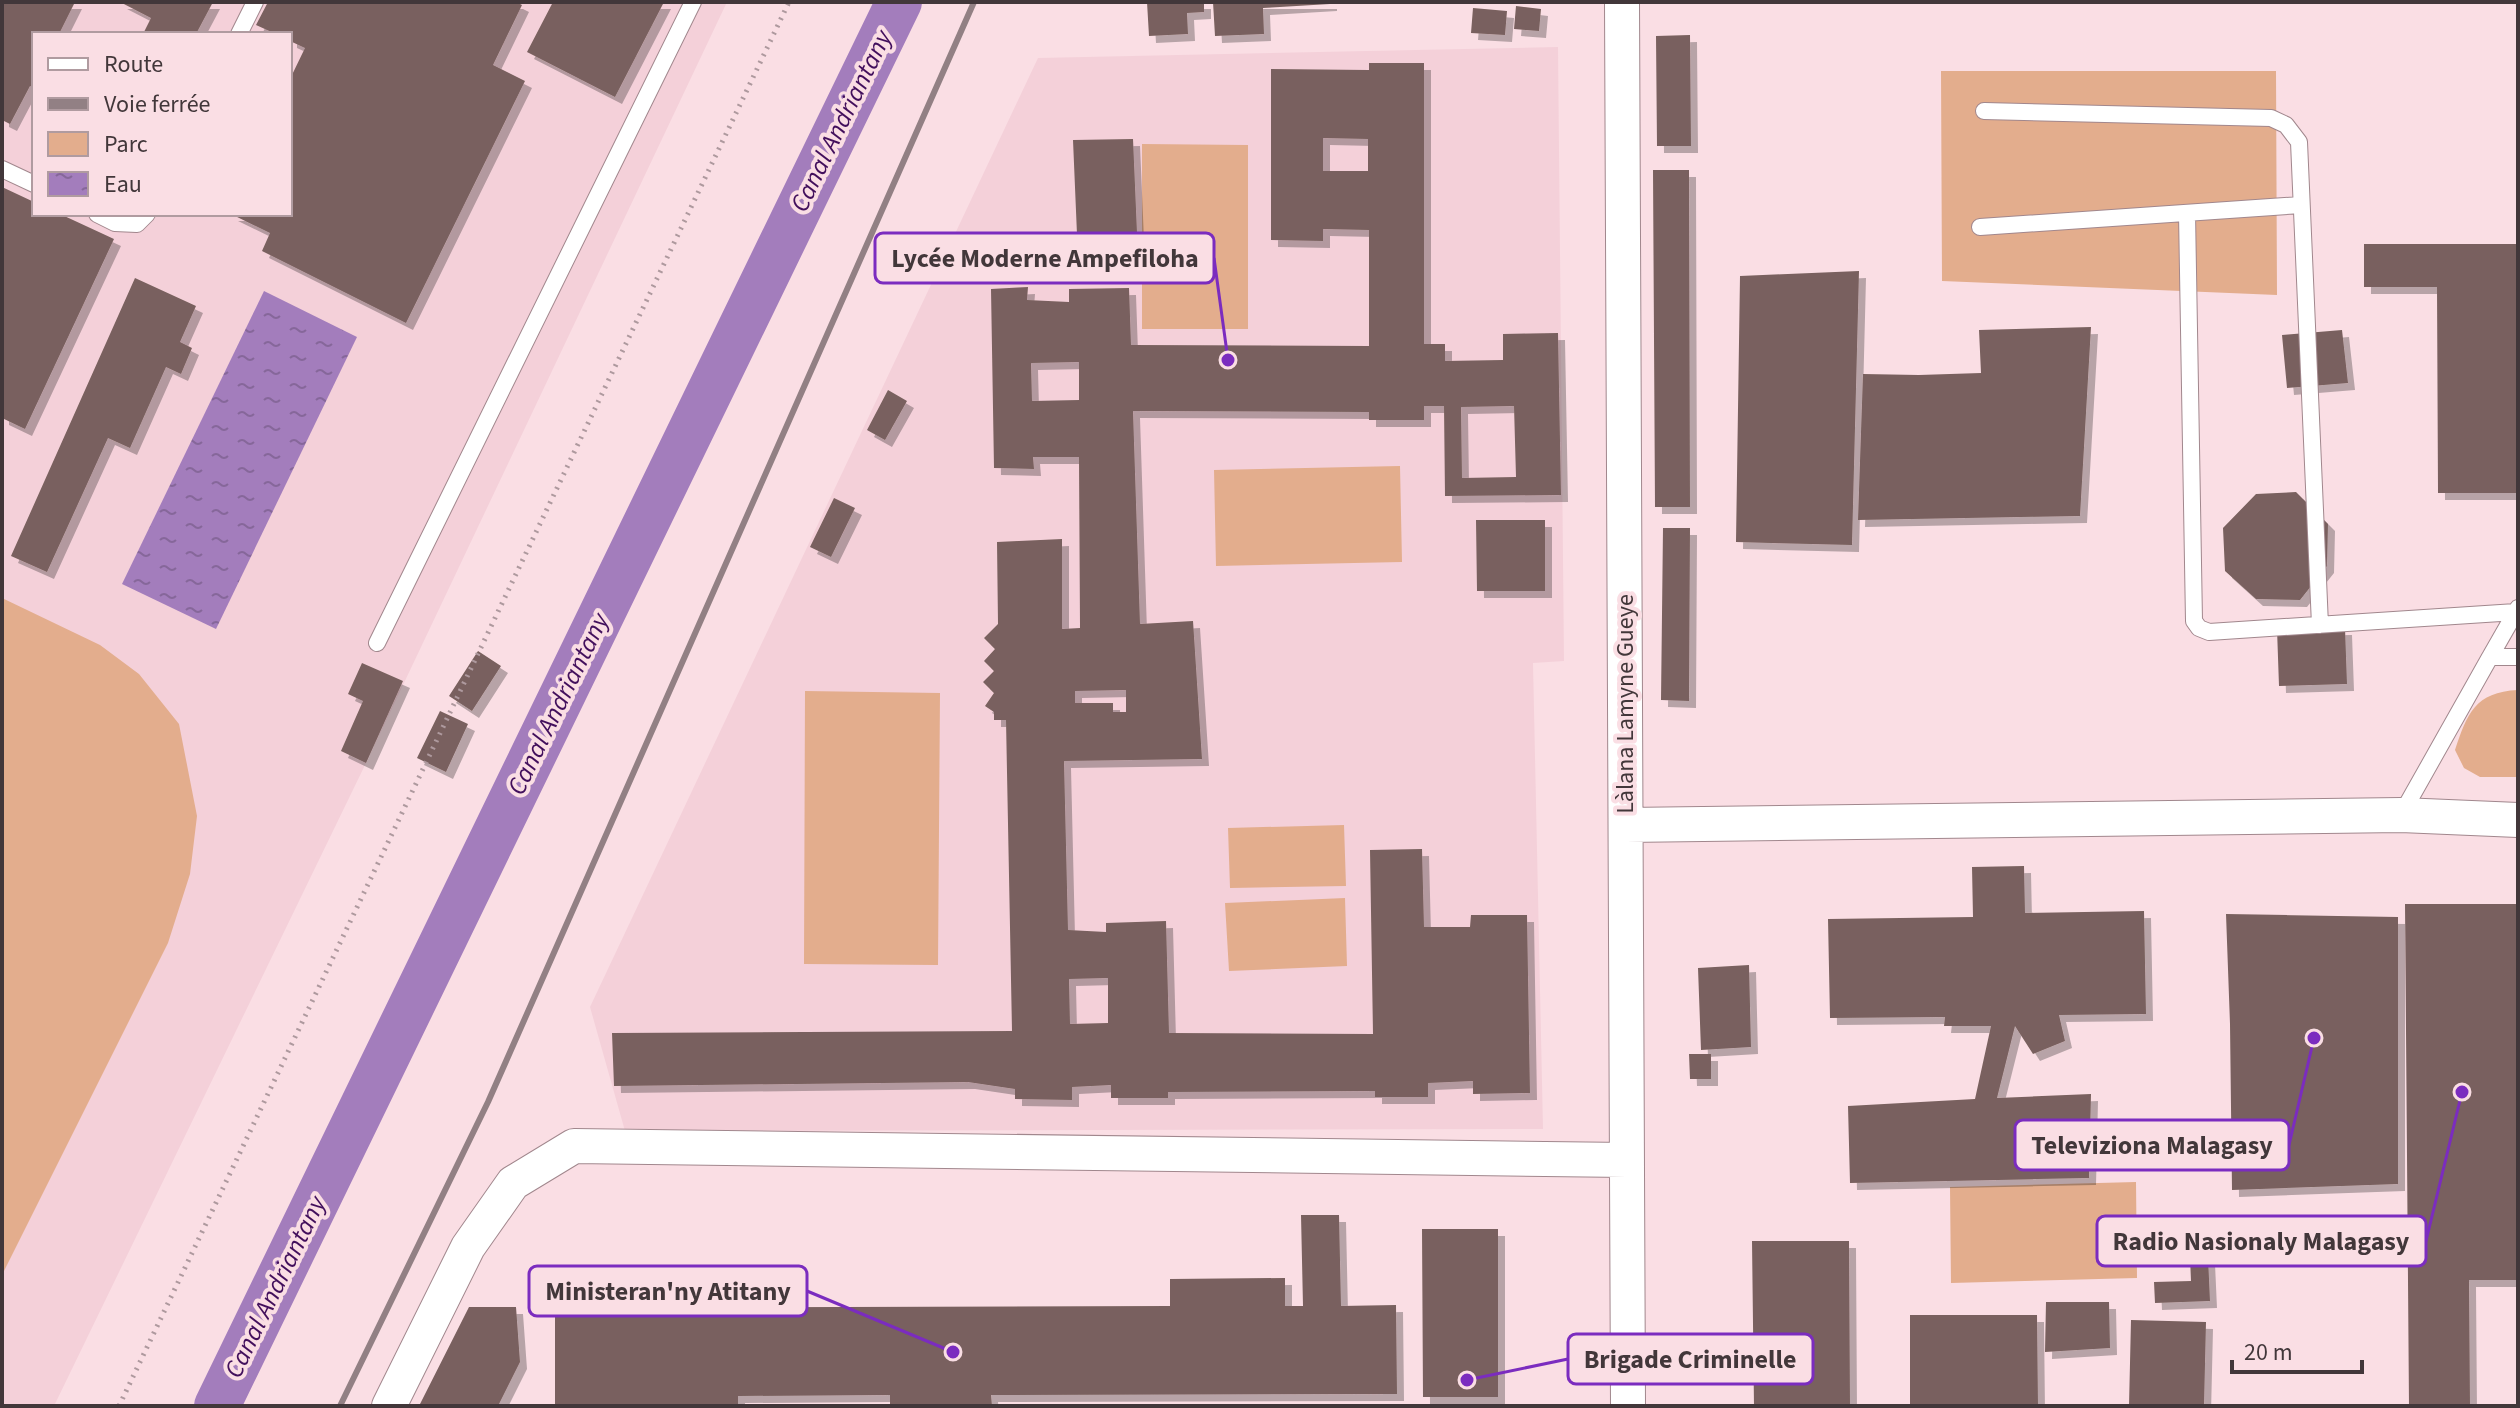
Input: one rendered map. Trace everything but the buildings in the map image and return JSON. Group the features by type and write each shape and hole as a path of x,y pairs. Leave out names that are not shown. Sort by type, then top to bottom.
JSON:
{"street":[{"name":"Làlana Lamyne Gueye","path":"1622,2 1628,1406"},
{"path":"1626,825 2401,815 2518,820"},
{"path":"389,1406 468,1247 513,1183 574,1146 1627,1160"}],"lane":[{"path":"240,32 255,2"},
{"path":"377,643 693,2"},
{"path":"1984,111 2271,118 2286,125 2299,142 2320,625"},
{"path":"2,169 32,183"},
{"path":"1980,227 2301,205"},
{"path":"2187,213 2194,621 2199,628 2209,632 2517,610"},
{"path":"101,216 115,223 137,224 145,216"},
{"path":"2401,815 2517,610"},
{"path":"2490,657 2518,657"}],"path":[{"path":"119,1406 789,2"}],"shaded area":[{"path":"2,2 727,2 366,763 54,1406 2,1406"},
{"path":"1558,47 1564,661 1533,663 1543,1129 625,1131 590,1007 1038,58"}],"green space":[{"path":"1941,71 2276,71 2277,295 1942,281"},
{"path":"1142,144 1248,145 1248,329 1142,329"},
{"path":"1400,466 1402,562 1216,566 1214,470"},
{"path":"2,598 100,645 139,674 179,724 197,816 190,874 168,943 2,1275"},
{"path":"2518,690 2518,777 2480,777 2464,768 2455,750 2464,726 2482,700"},
{"path":"805,691 940,693 938,965 804,964"},
{"path":"1344,825 1346,886 1230,888 1228,828"},
{"path":"1345,898 1347,966 1229,971 1225,903"},
{"path":"2136,1182 2137,1278 1951,1283 1950,1187"}],"water":[{"path":"264,291 357,337 216,629 122,584"}],"waterway":[{"name":"Canal Andriantany","path":"217,1406 899,2"},
{"path":"232,1406 406,1033"}],"railway":[{"path":"340,1406 488,1102 974,2"}],"place":[{"name":"Lycée Moderne Ampefiloha","path":"1228,360"},
{"name":"Televiziona Malagasy","path":"2314,1038"},
{"name":"Radio Nasionaly Malagasy","path":"2462,1092"},
{"name":"Ministeran'ny Atitany","path":"953,1352"},
{"name":"Brigade Criminelle","path":"1467,1380"}]}
